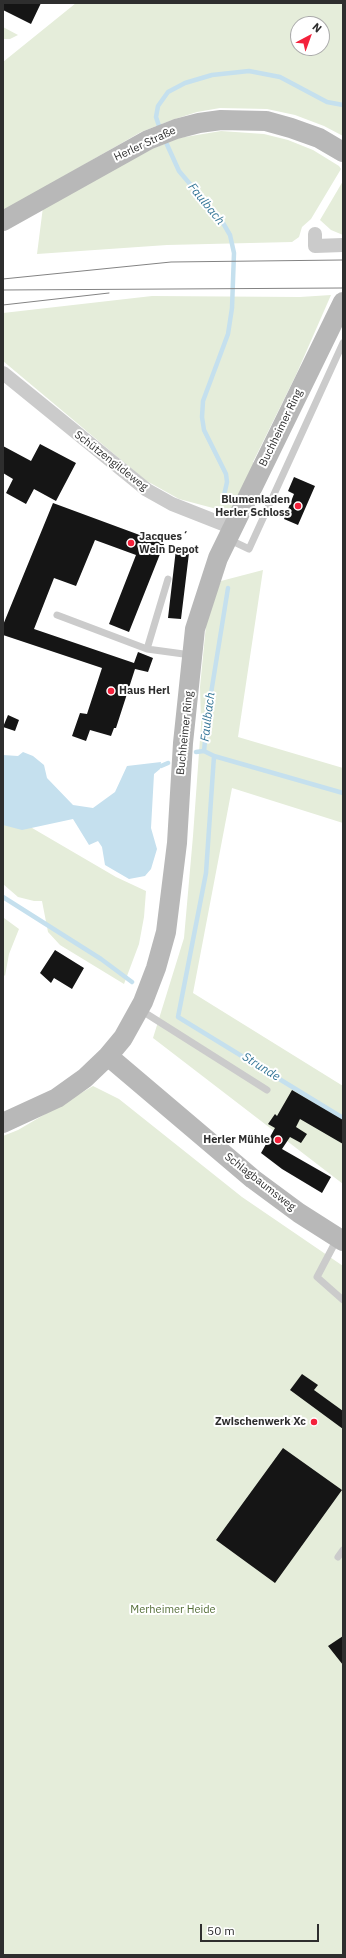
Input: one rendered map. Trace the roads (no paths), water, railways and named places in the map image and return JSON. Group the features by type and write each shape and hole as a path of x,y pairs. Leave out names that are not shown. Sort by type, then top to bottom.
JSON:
{"main road":[{"name":"Herler Straße","path":"3,221 148,140 176,129 199,123 221,120 266,122 291,128 319,138 343,152"},
{"name":"Buchheimer Ring","path":"3,1123 40,1107 62,1095 85,1078 108,1056 123,1038 139,1009 156,968 166,932 177,843 183,743 197,624 218,558 343,302"},
{"name":"Schlagbaumsweg","path":"108,1056 253,1179 299,1213 341,1239"}],"street":[{"path":"315,234 315,246 343,245"},
{"name":"Schützengildeweg","path":"3,372 147,490 230,534"}],"lane":[{"path":"230,534 249,549 343,343"},
{"path":"147,649 168,579"},
{"path":"57,615 147,649 193,655"},
{"path":"139,1009 267,1090"},
{"path":"341,1239 317,1276 343,1300"},
{"path":"338,1557 343,1550"}],"water":[{"path":"23,752 33,756 44,765 47,778 73,805 93,808 115,792 127,766 161,762 160,769 154,774 151,828 157,849 151,869 145,876 129,879 105,865 102,847 98,841 89,845 73,819 22,830 3,825 3,755 18,756"}],"waterway":[{"name":"Faulbach","path":"160,129 156,117 158,106 168,92 185,83 212,75 249,71 280,77 327,102 343,105"},
{"name":"Faulbach","path":"164,138 179,171 223,223 230,235 234,253 232,308 228,334 203,401 202,417 204,430 226,474 227,482 223,500"},
{"name":"Faulbach","path":"228,588 208,712 204,751 214,756 343,793"},
{"path":"196,752 204,751"},
{"path":"214,756 206,873 178,1017 343,1118"},
{"path":"161,766 168,763"},
{"name":"Strunde","path":"3,897 101,959 132,982"}],"tram line":[{"path":"3,279 171,262 343,260"},
{"path":"3,290 343,288"},
{"path":"3,305 109,293"}],"place":[{"name":"Blumenladen Herler Schloss","path":"298,506"},
{"name":"Jacques´ Wein Depot","path":"131,543"},
{"name":"Haus Herl","path":"111,691"},
{"name":"Herler Mühle","path":"278,1140"},
{"name":"Zwischenwerk Xc","path":"314,1422"}],"park label":[{"name":"Merheimer Heide","path":"173,1610"}]}
